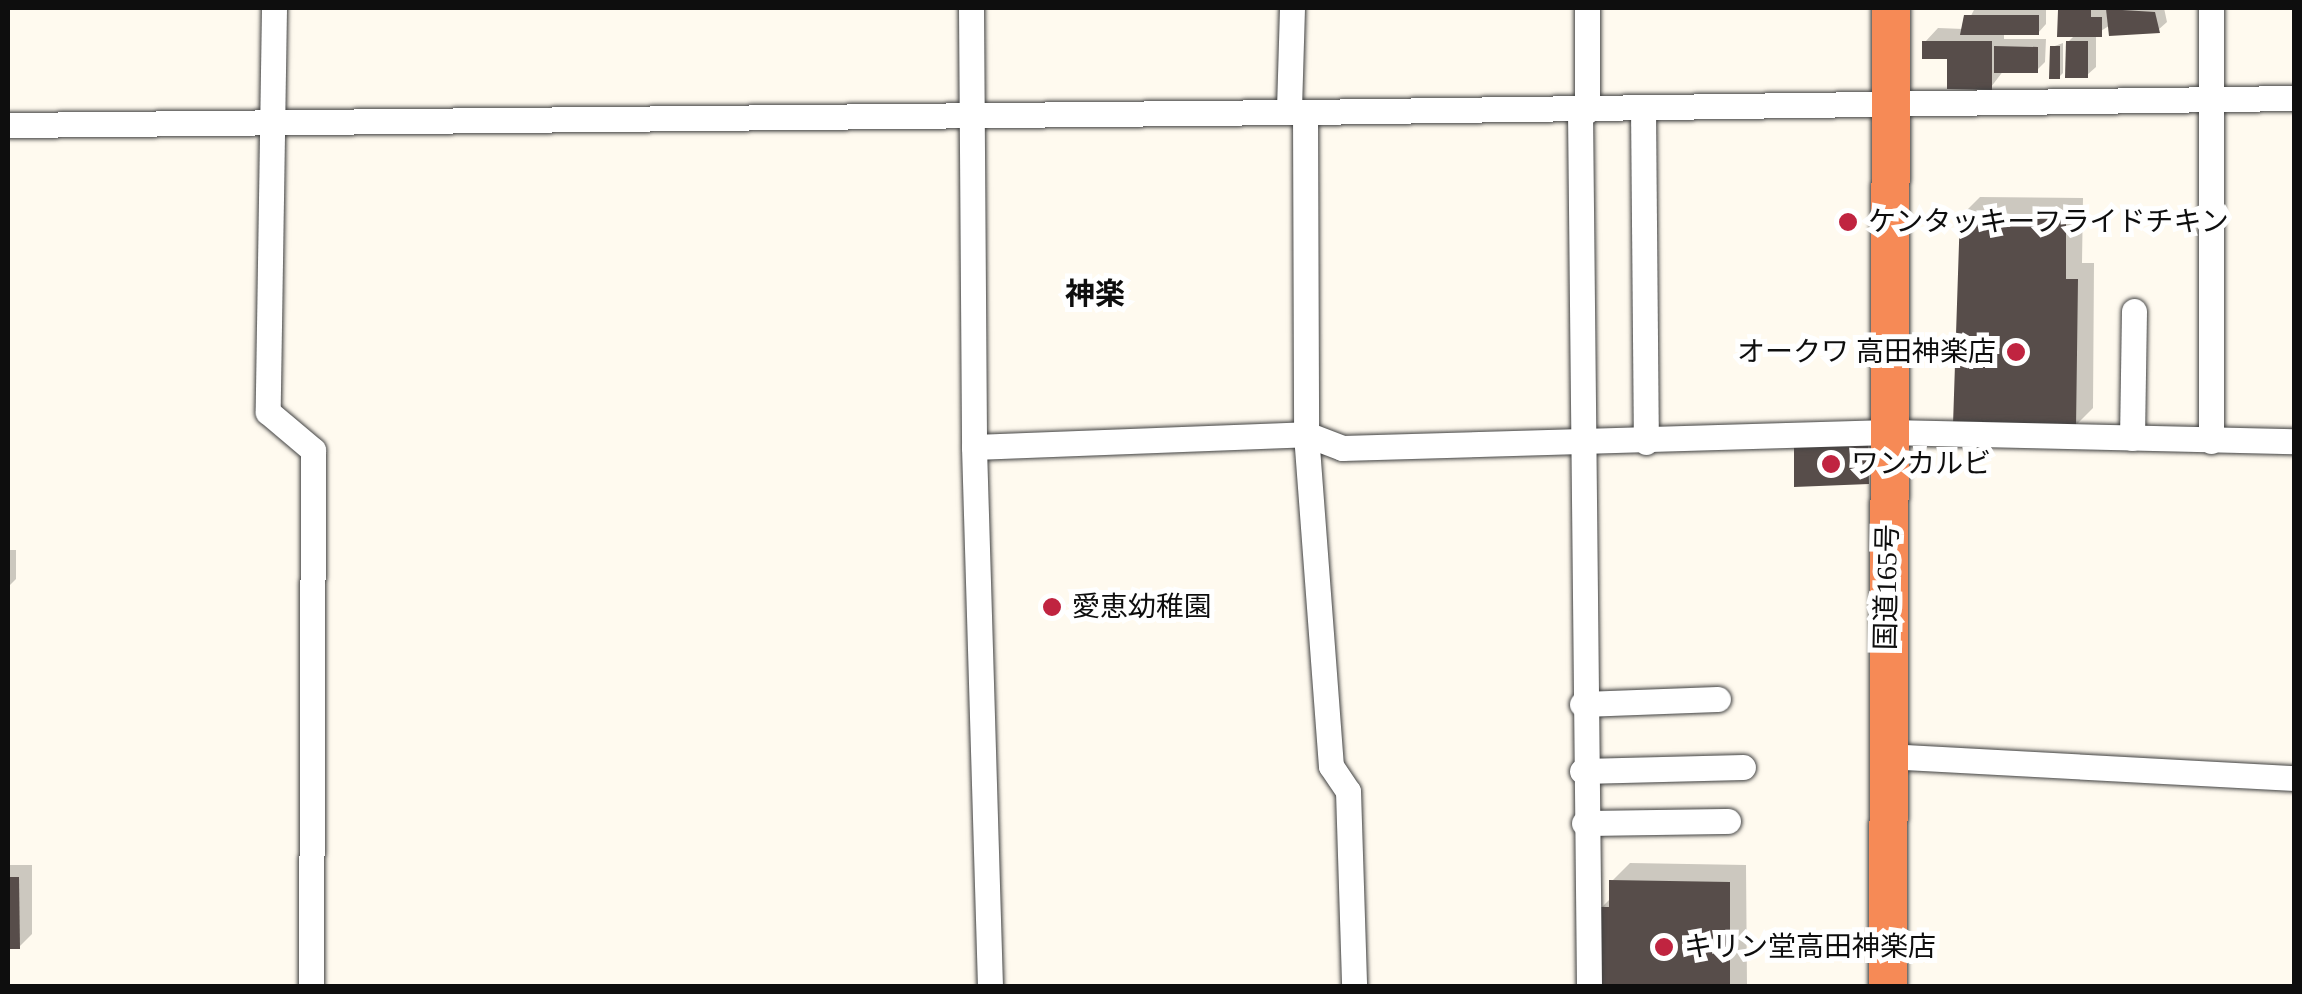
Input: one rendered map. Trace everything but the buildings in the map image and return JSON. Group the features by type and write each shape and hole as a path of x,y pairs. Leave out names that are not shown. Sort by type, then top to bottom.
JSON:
{"highway":[{"name":"国道165号","path":"1888,986 1890,8"}],"street":[{"path":"274,8 268,412 313,450 311,986"},
{"path":"971,8 974,447 990,986"},
{"path":"1292,8 1306,434 1332,766 1348,791 1354,986"},
{"path":"1587,8 1582,770 1588,986"},
{"path":"2211,8 2212,441"},
{"path":"8,125 1584,111 2211,96 2294,98"},
{"path":"1642,108 1646,442"},
{"path":"2132,438 2134,310"},
{"path":"974,447 1306,434 1342,448 1582,444 1889,432 2294,441"},
{"path":"1582,704 1718,699"},
{"path":"1886,756 2294,778"},
{"path":"1582,770 1743,767"},
{"path":"1584,822 1728,821"}],"place":[{"name":"ケンタッキーフライドチキン","path":"1848,222"},
{"name":"オークワ 高田神楽店","path":"2016,352"},
{"name":"ワンカルビ","path":"1831,464"},
{"name":"愛恵幼稚園","path":"1052,607"},
{"name":"キリン堂高田神楽店","path":"1664,947"}],"district":[{"name":"神楽","path":"1095,294"}]}
